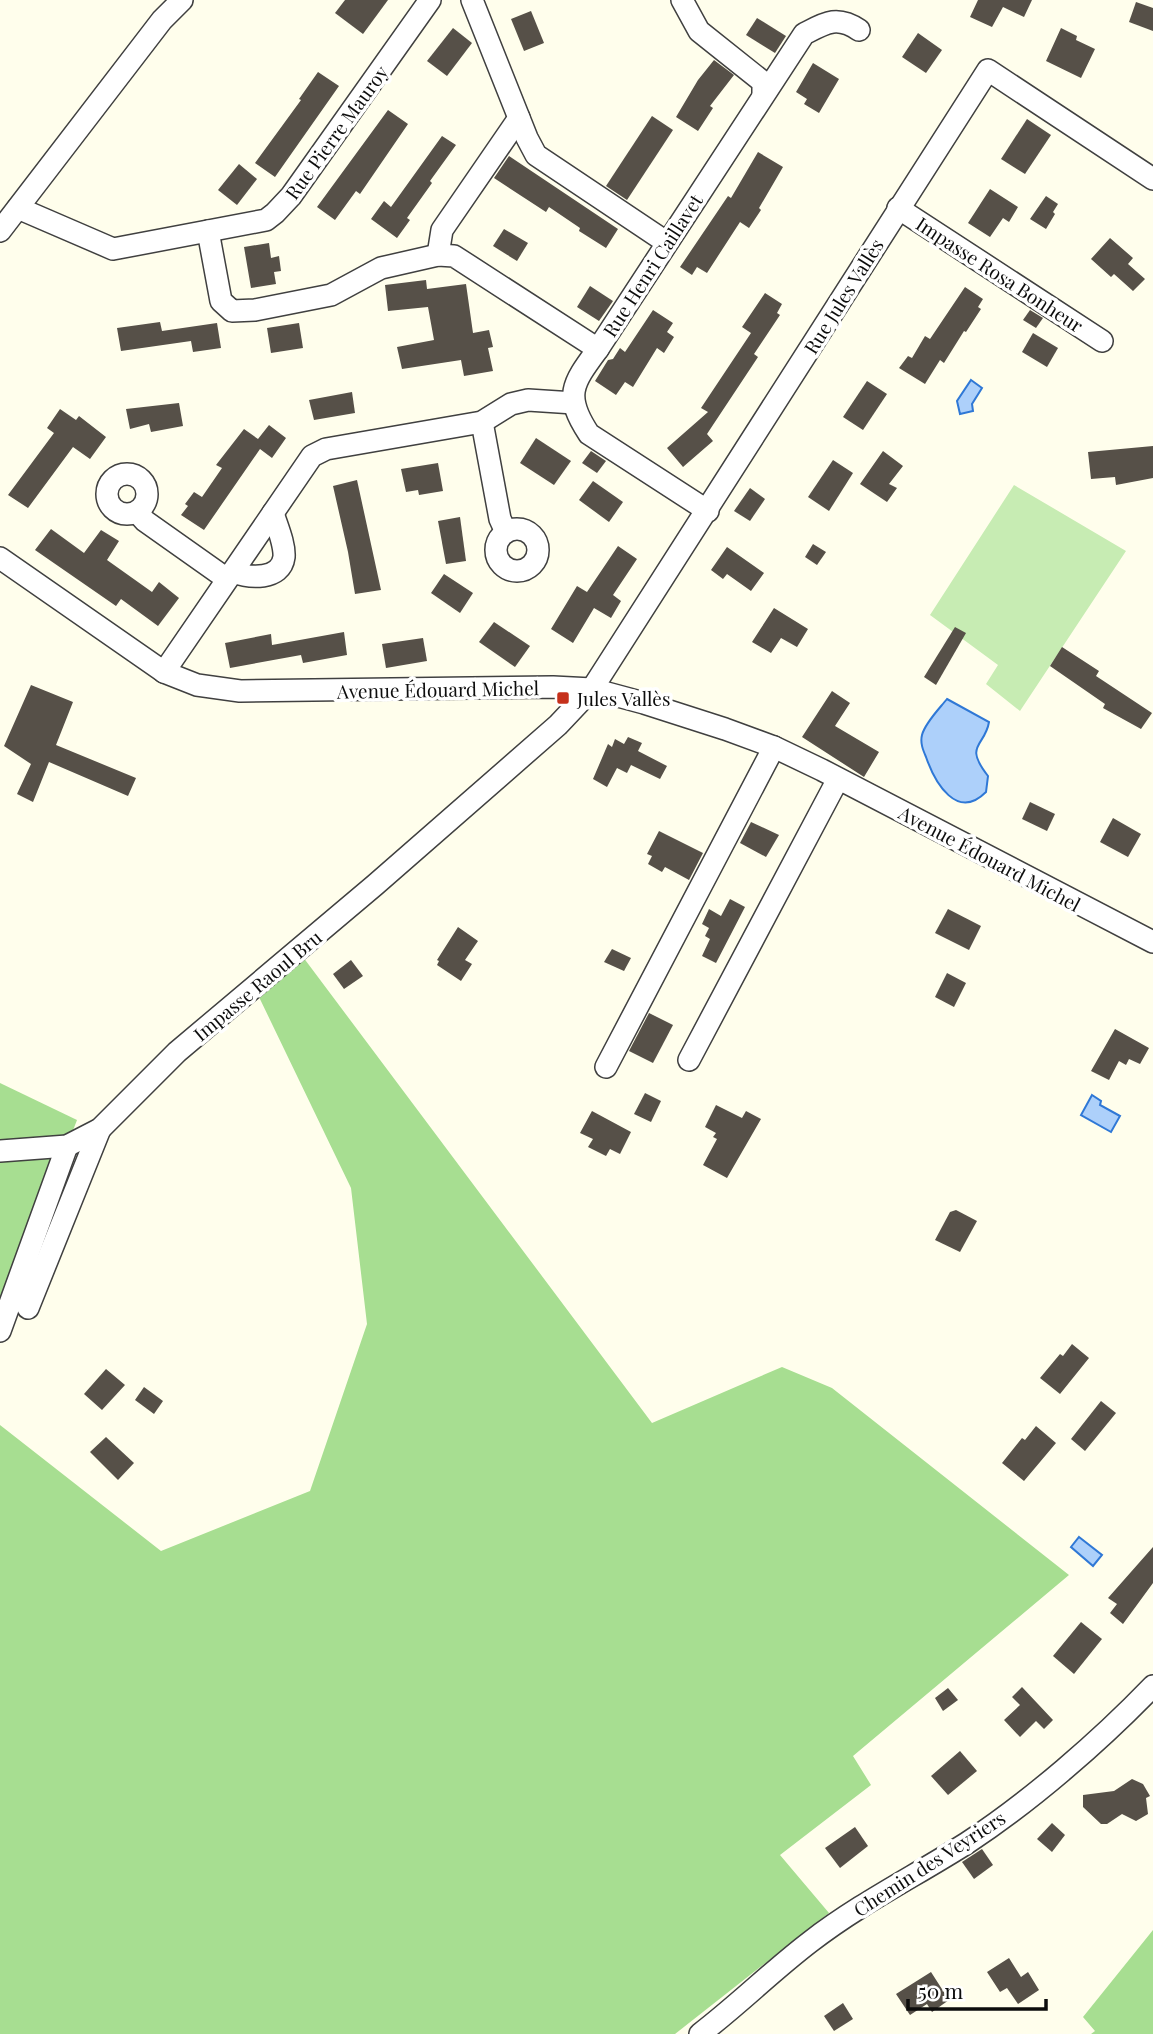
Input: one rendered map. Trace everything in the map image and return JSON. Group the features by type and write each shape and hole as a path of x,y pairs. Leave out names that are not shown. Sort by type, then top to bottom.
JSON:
{"street":[{"path":"0,231 162,20 181,0"},
{"name":"Rue Pierre Mauroy","path":"18,208 113,249 267,220 291,196 430,0"},
{"path":"472,0 536,155 666,242"},
{"path":"682,0 699,32 763,82 763,94"},
{"name":"Rue Henri Caillavet","path":"574,403 573,386 577,378 804,34 827,22 847,22 859,30"},
{"name":"Rue Jules Vallès","path":"592,690 988,70 1153,179"},
{"path":"438,255 442,230 519,118"},
{"name":"Impasse Rosa Bonheur","path":"898,208 1102,341"},
{"path":"208,231 221,301 232,311 254,310 331,295 381,268 438,255 454,256 598,349"},
{"path":"164,672 312,456 326,449 482,422 511,404 528,400 574,403 589,434 708,511"},
{"path":"482,422 500,519 506,533"},
{"path":"137,512 145,521 230,575 247,577 268,575 276,571 283,562 284,554 273,513"},
{"name":"Avenue Édouard Michel","path":"0,558 164,672 197,685 240,691 553,687 592,690 725,729 774,747 1153,942"},
{"name":"Impasse Raoul Bru","path":"67,1146 100,1129 177,1052 375,885 548,734 592,690"},
{"path":"607,1067 774,747"},
{"path":"689,1060 838,779"},
{"path":"28,1308 100,1129"},
{"path":"0,1151 67,1146 0,1331"},
{"name":"Chemin des Veyriers","path":"700,2034 810,1942 875,1897 967,1843 1021,1803 1124,1716 1153,1686"}],"green space":[{"path":"1014,485 1126,551 1020,711 986,684 998,665 930,615"},
{"path":"303,957 652,1423 782,1367 832,1388 1069,1575 853,1756 871,1785 780,1855 829,1913 675,2034 0,2034 0,1425 161,1551 310,1491 367,1324 351,1188 259,997"},
{"path":"0,1083 77,1120 0,1320"},
{"path":"1153,1930 1153,2034 1091,2034 1095,2031 1083,2017"}],"water":[{"path":"971,380 982,388 972,404 973,411 960,414 957,401"},
{"path":"947,699 989,722 976,751 977,758 988,776 986,792 975,800 957,801 948,795 935,778 924,752 922,735"},
{"path":"1092,1095 1101,1101 1100,1105 1120,1116 1111,1132 1081,1115"},
{"path":"1079,1537 1102,1555 1093,1566 1071,1547"}],"building":[{"path":"345,0 388,0 363,34 335,13"},
{"path":"978,0 1032,0 1024,17 1003,7 992,27 970,17"},
{"path":"1136,2 1153,8 1153,31 1129,22"},
{"path":"531,11 544,43 524,51 511,19"},
{"path":"757,18 786,36 775,53 746,35"},
{"path":"453,28 472,43 447,76 427,61"},
{"path":"1061,28 1077,36 1076,40 1095,49 1081,78 1046,61"},
{"path":"918,33 942,50 926,73 902,57"},
{"path":"714,60 734,75 710,106 713,108 698,131 676,117 698,80"},
{"path":"813,63 839,79 819,113 804,104 807,99 796,92"},
{"path":"318,72 339,86 275,177 255,163"},
{"path":"388,110 408,124 360,194 356,191 335,220 317,207"},
{"path":"652,116 673,130 627,200 606,186"},
{"path":"1027,119 1051,135 1025,174 1001,159"},
{"path":"442,136 456,145 430,181 432,183 407,218 410,220 397,238 371,219 384,201 391,207"},
{"path":"758,152 783,167 759,208 761,210 749,228 740,222 707,273 697,267 692,275 680,267 728,196 731,198"},
{"path":"509,156 618,229 606,248 549,207 546,212 494,178"},
{"path":"239,164 257,179 237,205 218,190"},
{"path":"990,189 1018,207 1009,222 1003,218 990,237 968,223"},
{"path":"1046,196 1058,204 1046,229 1030,219"},
{"path":"504,229 528,243 517,261 493,246"},
{"path":"1110,238 1133,258 1128,264 1145,279 1133,291 1114,274 1111,277 1091,259"},
{"path":"269,243 271,258 279,256 281,271 274,272 276,284 251,288 244,247"},
{"path":"426,280 427,289 466,284 473,333 489,330 493,347 488,348 493,371 464,376 461,360 402,369 397,347 434,340 428,307 388,311 385,285"},
{"path":"590,286 613,301 599,321 577,307"},
{"path":"965,287 983,299 978,307 981,309 944,363 940,360 925,384 899,368 908,356 912,358 925,336 930,339"},
{"path":"765,293 782,304 777,313 780,315 754,354 758,357 707,434 713,441 683,467 667,448 708,412 701,408 751,333 742,327"},
{"path":"653,310 673,323 667,332 674,337 664,353 657,348 633,387 625,382 616,395 595,381 608,360 613,359 620,348 625,352"},
{"path":"1030,310 1043,318 1036,328 1023,320"},
{"path":"160,322 162,331 217,323 221,348 193,352 191,341 121,351 117,328"},
{"path":"299,323 303,348 271,353 267,328"},
{"path":"1033,333 1058,348 1047,367 1022,352"},
{"path":"867,381 887,394 863,430 843,417"},
{"path":"352,392 355,413 314,420 309,400"},
{"path":"179,403 183,426 151,432 149,424 130,429 126,409"},
{"path":"60,409 76,420 79,416 106,437 90,459 73,447 28,508 8,495 54,433 47,428"},
{"path":"269,425 286,438 272,458 260,449 204,530 181,515 194,492 202,497 222,468 216,465 244,429 258,439"},
{"path":"536,438 571,461 554,485 520,463"},
{"path":"1153,446 1153,478 1116,485 1115,477 1091,479 1088,452"},
{"path":"591,451 606,461 597,473 582,463"},
{"path":"883,451 903,466 889,484 897,488 887,502 860,484"},
{"path":"833,460 853,473 829,511 808,497"},
{"path":"438,463 443,491 419,495 418,490 406,492 401,469"},
{"path":"357,480 381,590 355,594 333,486"},
{"path":"593,481 623,502 609,522 579,500"},
{"path":"750,488 765,499 750,521 734,511"},
{"path":"460,517 466,561 446,564 438,521"},
{"path":"51,529 84,553 101,530 119,541 107,560 152,592 159,582 179,598 158,626 121,599 116,606 35,550"},
{"path":"813,544 826,552 817,565 805,557"},
{"path":"618,546 637,559 613,595 621,601 611,618 594,608 573,643 551,629 577,586 587,592"},
{"path":"727,547 764,573 751,591 727,574 723,579 711,570"},
{"path":"444,574 473,593 460,613 431,593"},
{"path":"774,608 808,629 797,647 781,638 771,653 752,642"},
{"path":"494,622 530,646 515,667 479,642"},
{"path":"955,627 966,633 936,685 924,677"},
{"path":"344,632 347,655 303,663 301,655 230,668 225,643 271,634 272,645"},
{"path":"423,638 427,661 386,668 382,644"},
{"path":"1062,647 1099,671 1096,676 1152,713 1141,729 1103,708 1105,704 1050,666"},
{"path":"31,685 73,702 56,745 136,778 128,796 49,762 33,802 17,794 31,764 4,746"},
{"path":"832,691 850,703 835,726 879,752 864,777 802,737"},
{"path":"628,737 642,743 638,751 667,766 660,779 631,765 627,773 617,768 607,787 593,779 608,744 612,747 615,739 624,744"},
{"path":"1030,802 1055,814 1047,831 1022,819"},
{"path":"1113,818 1141,834 1128,857 1100,842"},
{"path":"751,822 779,835 766,857 740,843"},
{"path":"659,831 703,853 689,880 665,867 662,872 648,864 652,856 647,854"},
{"path":"730,899 745,907 716,963 702,956 710,939 705,936 709,928 702,924 709,909 721,916"},
{"path":"948,909 981,926 969,950 935,933"},
{"path":"458,927 478,941 465,960 472,964 461,981 437,965 437,960"},
{"path":"612,949 631,958 624,971 604,962"},
{"path":"351,960 363,976 344,989 333,974"},
{"path":"947,973 966,983 954,1007 935,997"},
{"path":"649,1013 673,1025 653,1063 629,1051"},
{"path":"1115,1029 1149,1048 1140,1064 1129,1059 1126,1065 1119,1061 1109,1080 1091,1071"},
{"path":"645,1093 661,1101 651,1122 634,1114"},
{"path":"716,1105 742,1118 746,1111 761,1119 727,1178 703,1165 717,1139 713,1137 716,1133 705,1127"},
{"path":"592,1111 631,1132 620,1154 610,1149 606,1156 588,1147 593,1139 580,1133"},
{"path":"956,1210 977,1221 960,1252 935,1240 950,1212"},
{"path":"1072,1344 1089,1358 1060,1394 1040,1378"},
{"path":"106,1369 125,1385 102,1410 84,1394"},
{"path":"144,1387 163,1401 154,1414 135,1400"},
{"path":"1101,1401 1116,1413 1085,1451 1071,1439"},
{"path":"1036,1426 1056,1443 1024,1481 1002,1463 1022,1438 1025,1440"},
{"path":"106,1437 134,1463 118,1480 90,1452"},
{"path":"1153,1547 1153,1583 1123,1624 1110,1613 1117,1604 1108,1598"},
{"path":"1081,1622 1102,1639 1074,1674 1053,1656"},
{"path":"1022,1687 1053,1720 1044,1729 1036,1721 1020,1737 1004,1720 1020,1705 1012,1697"},
{"path":"948,1688 958,1700 943,1711 935,1698"},
{"path":"960,1751 977,1771 948,1795 931,1776"},
{"path":"1132,1779 1143,1784 1150,1796 1146,1798 1148,1814 1136,1821 1122,1814 1107,1824 1101,1824 1083,1807 1083,1795 1114,1791"},
{"path":"1052,1823 1065,1835 1052,1852 1037,1839"},
{"path":"855,1827 868,1846 840,1868 825,1848"},
{"path":"982,1849 993,1865 974,1879 962,1862"},
{"path":"1009,1958 1021,1977 1028,1972 1039,1990 1018,2004 1007,1988 1000,1992 987,1972"},
{"path":"931,1972 949,2000 932,2012 927,2004 910,2015 896,1994"},
{"path":"843,2003 853,2019 834,2031 824,2016"}],"place":[{"name":"Jules Vallès","path":"563,698"}]}
